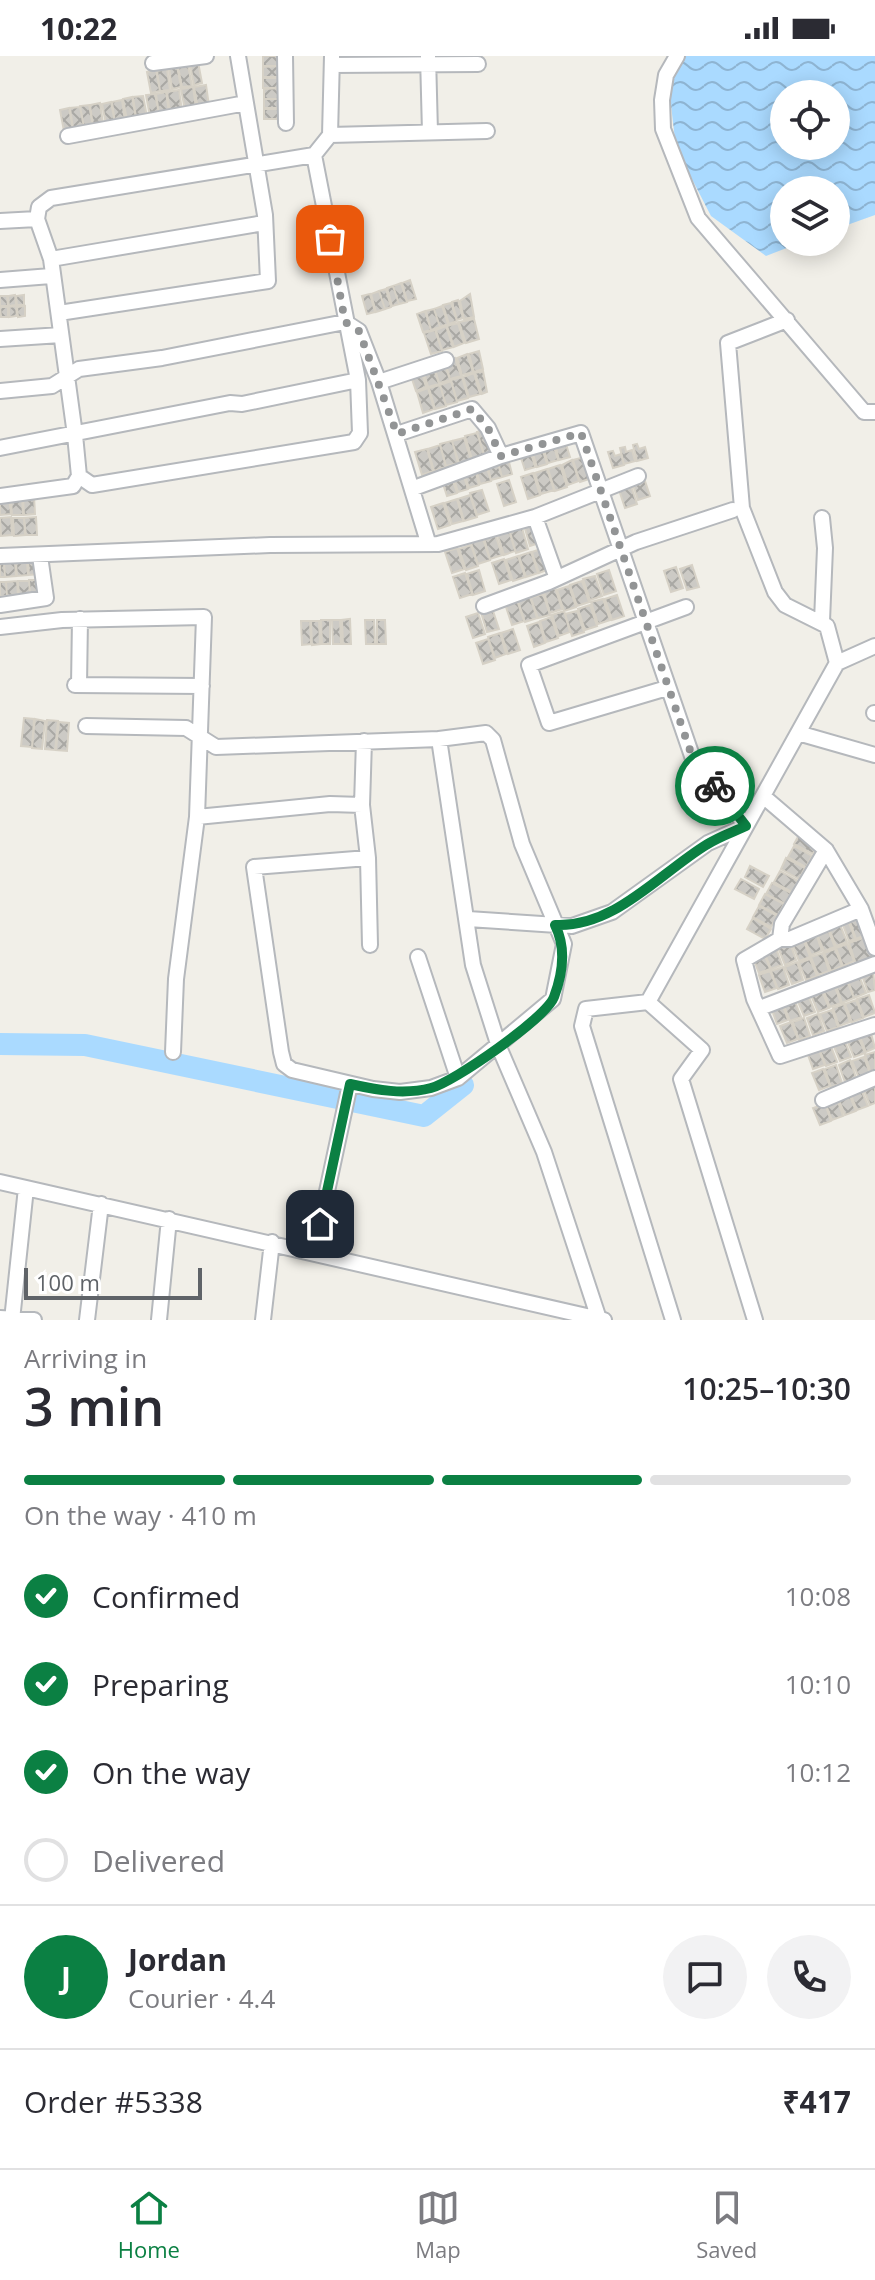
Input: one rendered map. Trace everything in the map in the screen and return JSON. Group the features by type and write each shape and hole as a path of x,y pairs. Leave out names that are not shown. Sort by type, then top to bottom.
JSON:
{"street":[{"path":"153,63 206,56"},
{"path":"59,313 268,281 256,163 238,56"},
{"path":"285,56 286,123"},
{"path":"677,56 666,75 662,100 663,129 698,218 864,412 875,412"},
{"path":"428,60 430,132"},
{"path":"0,496 73,486 79,476 51,259 37,219 39,207 51,198 314,155 330,135 332,61 428,60 478,64"},
{"path":"68,136 246,103"},
{"path":"330,135 487,131"},
{"path":"79,476 92,485 354,442 360,433 358,380 314,155"},
{"path":"0,221 37,219"},
{"path":"51,259 264,223"},
{"path":"0,280 51,276"},
{"path":"787,320 728,343 742,508 775,592 785,605 827,626 837,663"},
{"path":"0,391 52,386 79,369 162,358 345,322 359,331 379,382 414,488 428,542"},
{"path":"0,339 61,335"},
{"path":"379,382 446,360"},
{"path":"0,448 358,380"},
{"path":"397,434 472,409 488,428 501,456"},
{"path":"414,488 501,456 581,433 692,756 746,826"},
{"path":"0,556 438,544 535,517 638,476"},
{"path":"484,606 621,552 636,542 733,510"},
{"path":"535,517 556,576"},
{"path":"822,518 825,548 822,621"},
{"path":"0,605 46,598 40,556"},
{"path":"667,688 549,723 529,665 686,607"},
{"path":"0,627 80,619 204,617 203,736 197,817 176,979 173,1052"},
{"path":"80,619 77,685 202,686"},
{"path":"648,1002 837,663 875,646"},
{"path":"86,726 186,728 216,747 439,739 486,733 493,740 522,844 564,944 553,999 458,1078 431,1088 400,1092 350,1084 292,1070 284,1064 254,867 368,858"},
{"path":"798,733 875,755"},
{"path":"0,1182 272,1242 569,1316 602,1319 544,1152 499,1047 473,965 439,739"},
{"path":"364,741 362,805 368,858 370,945"},
{"path":"763,796 826,850 861,909 875,948"},
{"path":"197,817 330,804 362,805"},
{"path":"468,919 572,926 612,912 708,843 746,826"},
{"path":"780,939 782,924 826,850"},
{"path":"861,909 790,939 780,939 744,960 780,1056 875,1025"},
{"path":"418,957 458,1078"},
{"path":"760,1008 875,964"},
{"path":"673,1320 582,1026 586,1009 648,1002 702,1050 681,1079 755,1320"},
{"path":"823,1100 875,1078"},
{"path":"314,1252 350,1084"},
{"path":"26,1188 8,1319 34,1320"},
{"path":"87,1320 101,1204"},
{"path":"159,1320 169,1219"},
{"path":"263,1320 272,1242"}],"water":[{"path":"684,56 875,56 875,215 850,224 850,176 770,176 770,254 766,256 711,216 676,148 667,71"}],"building":[{"path":"263,56 280,56 280,66 263,66"},
{"path":"198,62 202,83 194,85 190,64"},
{"path":"188,65 192,86 182,87 178,67"},
{"path":"177,66 181,87 172,89 169,68"},
{"path":"280,66 280,77 263,77 263,67"},
{"path":"167,69 170,90 160,91 157,71"},
{"path":"156,70 160,91 151,93 147,72"},
{"path":"263,78 280,78 280,88 263,88"},
{"path":"206,85 209,106 198,108 194,87"},
{"path":"193,87 196,108 185,110 181,89"},
{"path":"280,88 280,99 264,99 264,89"},
{"path":"179,90 182,111 170,113 167,92"},
{"path":"166,92 169,113 159,114 156,94"},
{"path":"155,94 159,114 150,116 146,95"},
{"path":"143,96 147,117 136,118 133,97"},
{"path":"132,97 136,118 127,120 123,99"},
{"path":"264,99 281,99 280,108 264,108"},
{"path":"122,100 125,121 115,123 112,102"},
{"path":"111,102 115,123 106,124 102,104"},
{"path":"100,103 103,124 93,126 90,105"},
{"path":"89,105 93,126 84,127 80,106"},
{"path":"80,107 84,127 73,129 70,108"},
{"path":"69,108 73,129 64,131 60,110"},
{"path":"264,109 281,109 281,119 264,119"},
{"path":"410,280 416,299 407,301 402,283"},
{"path":"401,283 407,302 399,304 393,286"},
{"path":"393,286 399,304 392,306 387,288"},
{"path":"386,289 391,307 385,309 379,291"},
{"path":"379,291 385,309 376,312 371,294"},
{"path":"370,294 375,312 367,314 362,296"},
{"path":"470,294 474,317 464,319 460,301"},
{"path":"15,295 16,305 9,306 8,296"},
{"path":"24,295 24,305 17,305 16,296"},
{"path":"0,296 7,296 8,306 0,306"},
{"path":"458,300 463,318 457,320 452,302"},
{"path":"451,303 457,321 449,324 443,305"},
{"path":"16,306 17,316 9,317 9,307"},
{"path":"25,306 25,316 18,317 17,307"},
{"path":"442,306 448,324 440,327 434,309"},
{"path":"0,307 8,307 8,317 1,317"},
{"path":"434,309 440,327 431,330 426,311"},
{"path":"425,311 431,330 423,332 417,314"},
{"path":"474,319 479,339 466,343 459,322"},
{"path":"458,323 464,343 454,347 447,326"},
{"path":"446,326 453,347 442,350 436,330"},
{"path":"435,330 442,351 431,354 424,333"},
{"path":"479,351 483,369 474,372 469,354"},
{"path":"467,354 473,372 462,375 457,358"},
{"path":"455,358 461,376 450,379 445,361"},
{"path":"444,362 450,380 439,383 434,366"},
{"path":"433,366 439,384 428,387 423,369"},
{"path":"421,370 426,387 416,391 410,373"},
{"path":"483,371 487,392 482,394 475,373"},
{"path":"474,373 480,394 469,397 463,377"},
{"path":"462,377 468,398 457,401 451,380"},
{"path":"451,381 457,402 446,405 440,385"},
{"path":"440,385 446,406 435,409 429,388"},
{"path":"428,388 434,409 423,413 417,392"},
{"path":"487,429 495,451 484,454 477,432"},
{"path":"477,433 484,455 472,459 465,436"},
{"path":"464,438 471,460 459,463 452,441"},
{"path":"452,441 458,463 446,466 440,444"},
{"path":"565,441 570,457 559,460 555,444"},
{"path":"553,444 558,460 548,463 543,447"},
{"path":"637,444 639,449 645,447 648,458 637,461 633,445"},
{"path":"440,445 446,467 434,471 428,449"},
{"path":"625,447 626,452 632,450 635,461 624,464 620,448"},
{"path":"542,448 547,464 537,467 532,451"},
{"path":"427,449 433,471 422,475 415,452"},
{"path":"613,451 615,456 621,454 624,465 613,468 608,452"},
{"path":"531,452 535,467 525,470 520,455"},
{"path":"585,457 592,478 580,482 573,460"},
{"path":"508,458 512,474 502,477 498,462"},
{"path":"572,460 579,481 568,485 562,465"},
{"path":"497,461 502,477 491,480 487,464"},
{"path":"486,465 491,481 480,484 476,468"},
{"path":"560,465 567,487 555,491 548,469"},
{"path":"475,469 479,485 469,488 464,472"},
{"path":"547,469 554,490 541,494 535,473"},
{"path":"533,473 540,495 528,499 521,477"},
{"path":"463,474 468,489 458,492 453,476"},
{"path":"643,475 650,496 638,500 631,479"},
{"path":"452,478 457,493 447,496 442,481"},
{"path":"509,480 516,502 504,506 497,484"},
{"path":"630,483 637,504 625,508 618,487"},
{"path":"482,490 489,511 477,515 470,493"},
{"path":"470,495 477,517 464,521 458,499"},
{"path":"34,496 35,514 24,515 23,497"},
{"path":"0,497 9,497 11,514 0,515"},
{"path":"22,497 23,515 12,515 11,498"},
{"path":"457,499 463,521 452,524 445,503"},
{"path":"443,503 450,525 438,529 431,507"},
{"path":"11,517 12,535 1,536 0,518"},
{"path":"36,517 37,535 26,535 24,518"},
{"path":"13,518 24,518 25,535 14,536"},
{"path":"535,521 542,542 530,546 524,525"},
{"path":"522,528 528,549 516,553 510,532"},
{"path":"509,530 515,551 504,555 497,533"},
{"path":"495,534 502,555 490,559 484,538"},
{"path":"483,539 490,560 478,564 471,543"},
{"path":"471,545 478,566 466,570 459,549"},
{"path":"457,548 464,569 452,573 445,552"},
{"path":"544,548 550,569 539,573 532,552"},
{"path":"531,552 538,573 526,577 519,556"},
{"path":"518,556 525,577 513,581 506,560"},
{"path":"504,559 511,580 499,584 492,563"},
{"path":"28,561 39,561 40,574 29,575"},
{"path":"15,562 16,576 5,577 4,563"},
{"path":"27,562 28,575 17,576 16,563"},
{"path":"0,563 4,563 5,577 0,577"},
{"path":"692,565 699,587 687,590 680,569"},
{"path":"676,567 683,588 671,592 664,571"},
{"path":"479,570 485,591 473,595 467,574"},
{"path":"609,570 616,591 604,595 597,574"},
{"path":"465,573 472,594 460,598 453,577"},
{"path":"595,576 602,596 590,600 583,579"},
{"path":"29,580 40,580 41,593 30,594"},
{"path":"17,581 18,595 7,596 6,582"},
{"path":"18,581 29,581 30,594 19,595"},
{"path":"582,581 589,602 577,606 570,585"},
{"path":"0,582 6,582 7,596 0,596"},
{"path":"569,586 576,607 564,611 557,590"},
{"path":"555,588 562,609 550,613 544,592"},
{"path":"543,594 550,615 538,618 531,598"},
{"path":"617,595 624,616 612,620 605,599"},
{"path":"530,597 537,618 525,622 518,601"},
{"path":"603,599 610,620 598,624 591,602"},
{"path":"517,600 524,621 512,625 505,604"},
{"path":"590,605 597,626 585,630 578,609"},
{"path":"492,608 499,629 487,632 481,612"},
{"path":"564,611 570,632 559,636 552,615"},
{"path":"577,611 584,632 572,636 565,614"},
{"path":"478,613 485,634 473,638 466,617"},
{"path":"551,617 558,638 546,642 540,621"},
{"path":"350,619 351,644 343,644 342,620"},
{"path":"321,620 330,620 330,644 322,644"},
{"path":"332,620 340,620 341,644 333,644"},
{"path":"365,620 374,620 375,644 366,644"},
{"path":"377,620 385,620 386,644 377,644"},
{"path":"301,621 310,621 311,644 302,645"},
{"path":"311,621 319,621 320,644 312,645"},
{"path":"539,622 545,643 534,647 527,626"},
{"path":"513,629 520,650 508,654 501,633"},
{"path":"500,633 506,654 495,658 488,637"},
{"path":"488,639 495,660 483,664 476,643"},
{"path":"24,718 34,719 32,747 21,746"},
{"path":"35,719 45,721 42,749 32,748"},
{"path":"47,720 58,721 55,750 45,749"},
{"path":"59,722 69,723 67,751 56,750"},
{"path":"800,833 819,843 813,854 794,844"},
{"path":"794,846 812,856 806,867 788,857"},
{"path":"786,858 805,868 799,879 781,869"},
{"path":"750,866 769,876 763,887 745,877"},
{"path":"780,871 798,881 792,892 774,882"},
{"path":"741,879 759,889 754,899 735,889"},
{"path":"772,883 791,893 785,904 766,894"},
{"path":"765,894 784,904 778,915 759,905"},
{"path":"759,906 777,916 771,927 753,917"},
{"path":"858,915 868,934 856,939 849,919"},
{"path":"753,918 771,929 765,939 747,929"},
{"path":"848,920 855,939 849,941 842,922"},
{"path":"840,925 847,942 836,946 829,929"},
{"path":"828,930 835,947 824,951 817,934"},
{"path":"816,934 822,951 811,955 804,938"},
{"path":"869,936 875,959 856,964 849,943"},
{"path":"803,939 810,957 799,961 792,943"},
{"path":"790,943 796,960 785,965 778,947"},
{"path":"847,944 854,961 843,966 836,948"},
{"path":"776,948 782,965 771,969 764,952"},
{"path":"835,949 842,966 831,971 824,953"},
{"path":"763,951 770,969 759,973 752,955"},
{"path":"823,953 829,971 818,975 811,957"},
{"path":"810,959 817,976 806,980 799,963"},
{"path":"797,962 803,980 792,984 785,967"},
{"path":"783,967 789,985 778,989 771,971"},
{"path":"770,971 777,988 765,992 759,975"},
{"path":"873,971 875,990 868,992 862,975"},
{"path":"859,976 866,993 854,998 848,980"},
{"path":"847,981 854,998 842,1003 836,985"},
{"path":"834,985 841,1003 830,1007 823,989"},
{"path":"822,991 829,1008 818,1012 811,995"},
{"path":"808,995 815,1012 804,1016 797,999"},
{"path":"869,995 875,1013 864,1017 857,999"},
{"path":"794,999 801,1017 790,1021 783,1003"},
{"path":"856,1000 863,1018 852,1022 845,1004"},
{"path":"782,1003 788,1020 777,1024 771,1007"},
{"path":"844,1004 850,1022 839,1026 833,1008"},
{"path":"832,1010 838,1027 827,1031 820,1014"},
{"path":"818,1014 824,1031 813,1035 807,1018"},
{"path":"804,1018 810,1036 799,1040 793,1022"},
{"path":"791,1022 798,1039 787,1043 780,1026"},
{"path":"870,1030 875,1048 866,1052 859,1034"},
{"path":"858,1036 865,1053 854,1057 847,1040"},
{"path":"844,1039 851,1057 840,1061 833,1044"},
{"path":"830,1044 837,1062 826,1066 819,1048"},
{"path":"818,1048 825,1065 813,1069 807,1052"},
{"path":"875,1052 875,1071 871,1073 865,1055"},
{"path":"864,1057 870,1074 859,1078 852,1061"},
{"path":"850,1060 856,1078 845,1082 839,1065"},
{"path":"836,1065 842,1083 831,1087 825,1069"},
{"path":"823,1069 830,1086 819,1090 812,1073"},
{"path":"875,1085 875,1103 870,1105 863,1088"},
{"path":"861,1089 868,1106 857,1110 850,1093"},
{"path":"849,1094 856,1111 845,1115 838,1098"},
{"path":"837,1099 843,1116 832,1120 825,1103"},
{"path":"825,1104 831,1121 820,1125 813,1108"}],"waterway":[{"path":"0,1044 85,1045 424,1116 463,1085"}],"way so far":[{"path":"330,239 345,322 359,331 379,382 391,426 397,434 472,409 488,428 501,456 581,433 692,756 715,786"}],"route":[{"path":"320,1224 350,1084 400,1092 431,1088 458,1078 499,1047 553,999 564,944 555,925 572,926 612,912 708,843 746,826 715,786"}]}
